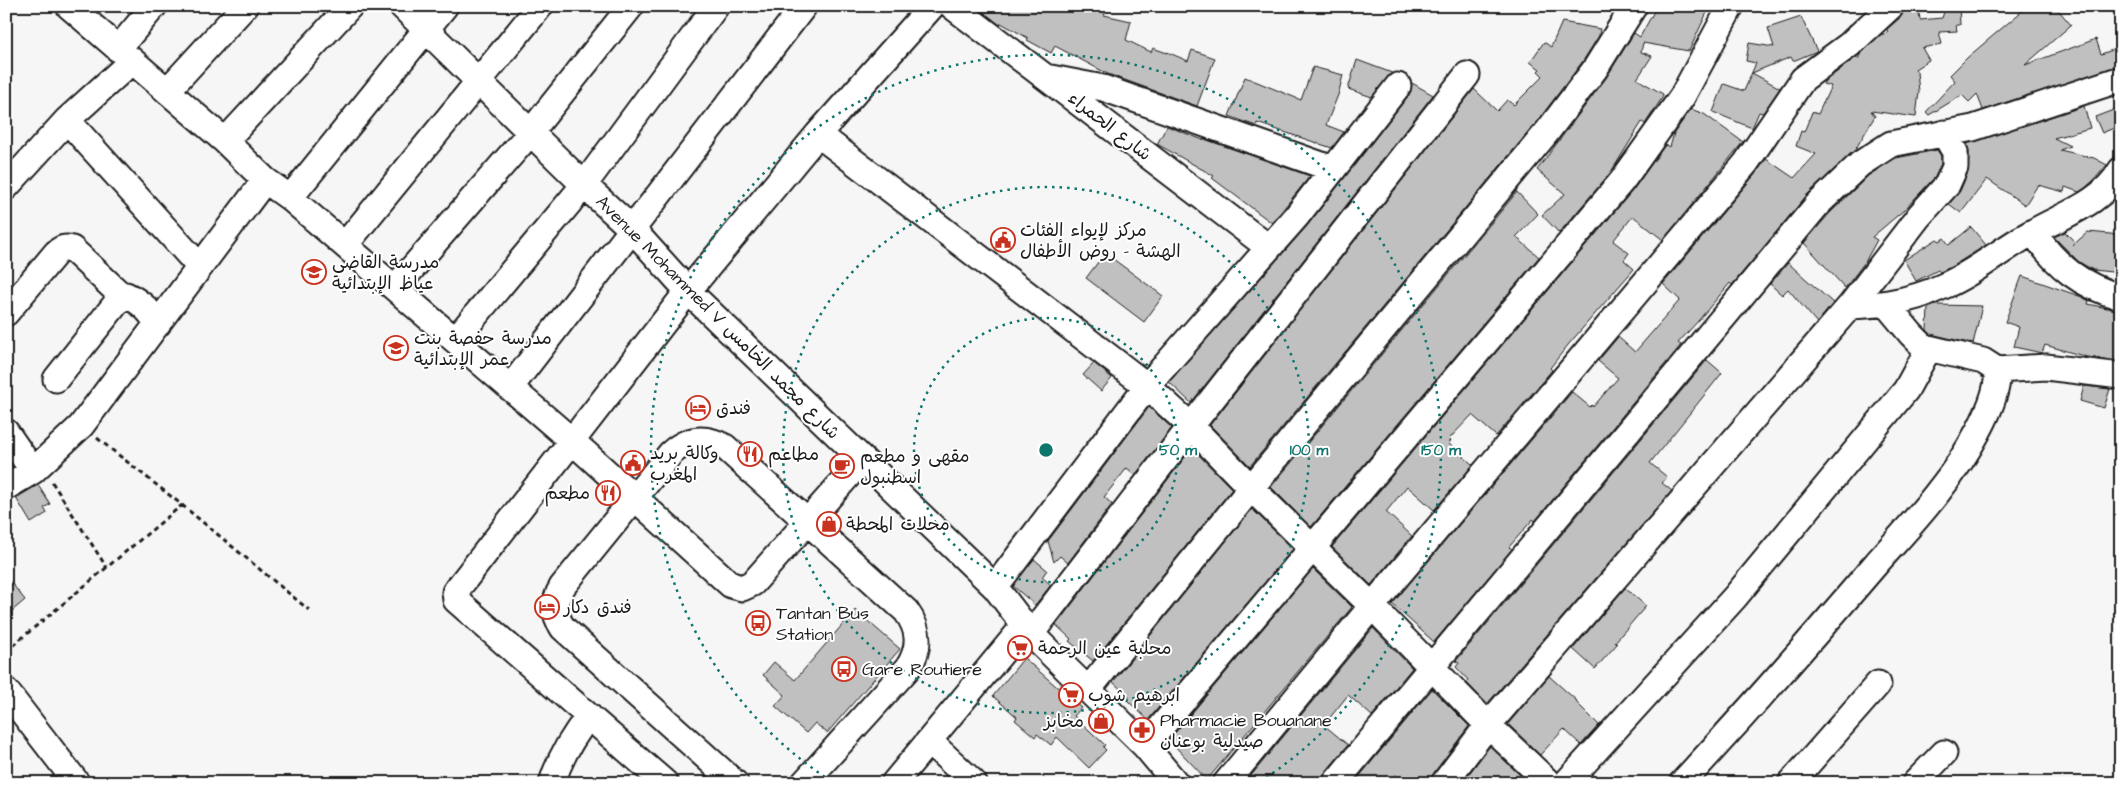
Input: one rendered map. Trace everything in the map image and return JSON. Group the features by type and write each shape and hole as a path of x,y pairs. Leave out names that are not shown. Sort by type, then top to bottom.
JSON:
{"street":[{"path":"6,188 125,55 154,6"},
{"path":"167,91 245,6"},
{"path":"224,141 350,6"},
{"name":"Avenue Mohammed V شارع محمد الخامس","path":"402,6 530,133 633,230 688,291 994,587 1027,630 1145,746 1164,778"},
{"path":"290,198 445,6"},
{"path":"345,245 540,6"},
{"path":"396,288 530,133 631,6"},
{"path":"455,340 584,185 716,6"},
{"path":"510,388 804,6"},
{"path":"665,783 471,614 456,600 455,592 688,291 818,134 932,6"},
{"name":"شارع الحمراء","path":"952,6 1268,247"},
{"path":"1088,690 1251,488 1547,132 1595,69 1634,6"},
{"path":"1145,746 1622,181 1682,97 1731,6"},
{"path":"1226,783 1372,606 1746,163 1803,79 1848,46 1891,6"},
{"path":"70,7 224,141 265,180 290,198 572,440 726,582 742,588 753,583 862,460"},
{"path":"894,783 1027,630 1191,426 1467,75"},
{"path":"1047,77 1103,88 1333,169"},
{"path":"1334,783 1818,204 1860,164 1891,144 1974,128 2121,79"},
{"path":"994,587 1147,386 1296,216 1398,86"},
{"path":"67,120 198,266"},
{"path":"1444,783 1488,725 1850,306 1919,216 1947,185 1955,167 1955,152 1944,133"},
{"path":"818,134 1147,386 1191,426 1251,488 1372,606 1488,725 1549,783"},
{"path":"1850,306 1886,304 1947,285 1976,269 2033,232 2086,205 2101,194 2116,179 2121,170"},
{"path":"6,486 37,468 81,426 158,324 198,266 265,180"},
{"path":"2033,232 2054,259 2080,281 2121,297"},
{"path":"6,313 56,253 67,248 72,249 122,296 126,295 135,299 149,310 158,324"},
{"path":"56,379 122,296"},
{"path":"1886,304 1924,347 1983,361 1997,370 2046,367 2121,376"},
{"path":"1566,783 1735,597 1906,390 1924,357 1924,347"},
{"path":"1682,783 1794,661 1942,487 1967,449 1993,402 1998,377 1997,370"},
{"path":"6,432 37,468"},
{"path":"735,783 563,628 555,612 555,603 562,588 680,445 691,440 715,441 725,446 906,611 913,621 917,632 918,645 915,657 908,668 804,783"},
{"path":"1791,783 1878,684"},
{"path":"6,691 77,783"},
{"path":"552,783 562,756 574,735 589,716"},
{"path":"930,742 974,783"},
{"path":"1915,783 1944,753"}],"path":[{"path":"81,426 182,505 309,610"},
{"path":"37,468 107,568"},
{"path":"6,651 182,505"}],"building":[{"path":"976,6 1109,6 1104,15 1131,21 1126,40 1151,52 1153,48 1188,61 1192,50 1215,58 1197,106 1108,74 1055,46 1051,53 1001,23 1000,25"},
{"path":"1657,6 1710,6 1689,51 1643,43 1641,52 1652,56 1637,79 1663,94 1662,98 1645,124 1642,122 1611,172 1559,233 1542,215 1565,194 1537,170 1606,78 1634,33 1640,37"},
{"path":"1918,6 1920,20 1942,18 1946,6 1959,6 1960,25 1956,25 1957,31 1939,32 1942,44 1922,48 1929,60 1915,69 1919,92 1916,117 1871,111 1875,116 1855,150 1807,195 1732,285 1730,283 1678,343 1681,345 1535,521 1533,519 1509,547 1512,549 1434,642 1392,604 1572,392 1590,407 1592,405 1593,407 1618,378 1598,361 1618,337 1635,352 1680,300 1663,284 1766,159 1794,178 1816,154 1796,146 1801,131 1804,132 1812,112 1818,114 1831,86 1823,84 1824,82 1855,58 1859,58 1880,35 1888,33 1887,29 1901,17 1905,8"},
{"path":"2028,6 2055,6 2071,25 2025,65 2096,39 2101,54 2121,47 2121,65 1983,110 1977,94 1969,102 1962,95 1929,115 1926,112 1955,81 1950,75 1968,57"},
{"path":"1801,17 1817,51 1793,61 1791,57 1752,73 1780,88 1763,113 1759,112 1752,128 1713,112 1724,84 1744,91 1756,63 1746,61 1749,43 1774,47 1768,28"},
{"path":"1562,22 1600,29 1599,36 1583,61 1536,123 1250,466 1210,425 1474,89 1497,111 1507,100 1514,105 1543,76 1538,71 1540,69 1530,62 1544,42 1551,47"},
{"path":"1357,60 1392,73 1372,97 1348,89"},
{"path":"1313,67 1343,75 1338,95 1326,125 1344,132 1332,148 1257,123 1256,126 1229,116 1245,77 1301,100"},
{"path":"1412,83 1433,95 1191,403 1169,382 1307,226 1409,95"},
{"path":"2084,106 2090,128 2054,138 2070,146 2060,150 2094,158 2107,165 2085,188 2079,192 2065,187 2064,192 2038,185 2025,205 1987,179 1961,213 1949,204 1960,191 1968,172 1969,152 1967,144"},
{"path":"1691,109 1704,114 1743,142 1663,240 1633,216 1613,241 1629,253 1624,260 1634,269 1568,345 1550,368 1552,370 1496,436 1472,415 1449,439 1451,441 1448,443 1473,465 1434,510 1407,486 1386,512 1412,536 1371,585 1332,547 1633,190 1665,145 1670,147 1674,133"},
{"path":"2116,109 2121,125 2102,133 2095,117"},
{"path":"1167,126 1310,176 1272,223 1212,178 1214,176 1157,144"},
{"path":"1937,150 1941,156 1941,164 1935,177 1904,210 1872,237 1877,240 1865,262 1845,288 1804,243 1829,214 1869,175 1896,158"},
{"path":"1517,192 1538,214 1516,237 1539,257 1311,527 1271,487"},
{"path":"1971,227 1986,245 1951,267 1940,272 1938,270 1916,281 1904,260 1937,239 1940,241 1944,238 1949,245"},
{"path":"2065,232 2074,241 2073,245 2088,232 2121,235 2121,273 2093,270 2079,262 2054,237"},
{"path":"1105,253 1163,296 1144,322 1086,278"},
{"path":"1788,263 1833,303 1817,323 1788,289 1782,295 1770,284"},
{"path":"2022,276 2082,297 2089,301 2088,304 2121,311 2121,361 2087,357 2045,345 2042,353 2014,347 2019,327 2005,322"},
{"path":"1936,305 1982,306 1973,344 1931,334 1927,330 1928,308"},
{"path":"1707,360 1722,373 1650,463 1667,477 1662,483 1672,491 1487,704 1466,682 1468,680 1456,667 1459,663 1456,661"},
{"path":"1094,363 1112,378 1101,391 1083,375"},
{"path":"2084,386 2110,389 2104,408 2080,401"},
{"path":"1149,407 1172,428 1135,475 1127,468 1104,497 1112,504 1068,563 1060,556 1054,562 1048,541"},
{"path":"1192,448 1232,489 1093,661 1069,641 1071,639 1056,625"},
{"path":"38,485 50,504 44,508 47,513 31,523 16,498"},
{"path":"1252,509 1293,549 1148,720 1127,700 1129,697 1113,682"},
{"path":"1034,559 1047,570 1042,577 1051,585 1035,605 1013,586"},
{"path":"1313,569 1352,607 1207,780 1169,740"},
{"path":"6,576 25,600 6,616"},
{"path":"1625,588 1646,606 1595,669 1573,649"},
{"name":"Gare Routiere","path":"855,610 900,649 827,733 815,723 806,733 775,706 785,695 763,675 774,662 795,680"},
{"path":"1373,628 1412,668 1372,716 1348,695 1324,725 1348,745 1324,774 1321,782 1245,783"},
{"path":"1024,658 1081,708 1074,716 1105,745 1103,747 1106,750 1089,768 1057,737 1051,745 1037,734 1035,737 1015,720 1017,717 993,696"},
{"path":"1549,676 1577,701 1599,725 1581,745 1564,729 1540,755 1508,724"},
{"path":"1432,689 1469,726 1433,774 1430,783 1404,783 1396,775 1386,783 1354,783"},
{"path":"1490,746 1528,783 1462,783"}],"place":[{"name":"مركز لإيواء الفئات الهشة - روض الأطفال","path":"1003,240"},
{"name":"مدرسة القاضي عياظ الإبتدائية","path":"314,272"},
{"name":"مدرسة حفصة بنت عمر الإبتدائية","path":"396,348"},
{"name":"فندق","path":"698,408"},
{"name":"مطاعم","path":"750,454"},
{"name":"وكالة بريد المغرب","path":"633,463"},
{"name":"مقهى و مطعم اسطنبول","path":"842,466"},
{"name":"مطعم","path":"608,493"},
{"name":"محلات المحطة","path":"829,524"},
{"name":"فندق دكار","path":"547,607"},
{"name":"Tantan Bus Station","path":"758,623"},
{"name":"محلبة عين الرحمة","path":"1020,648"},
{"name":"Gare Routiere","path":"844,669"},
{"name":"ابرهيم شوب","path":"1071,695"},
{"name":"مخابز","path":"1101,721"},
{"name":"Pharmacie Bouanane صيدلية بوعنان","path":"1142,730"}]}
